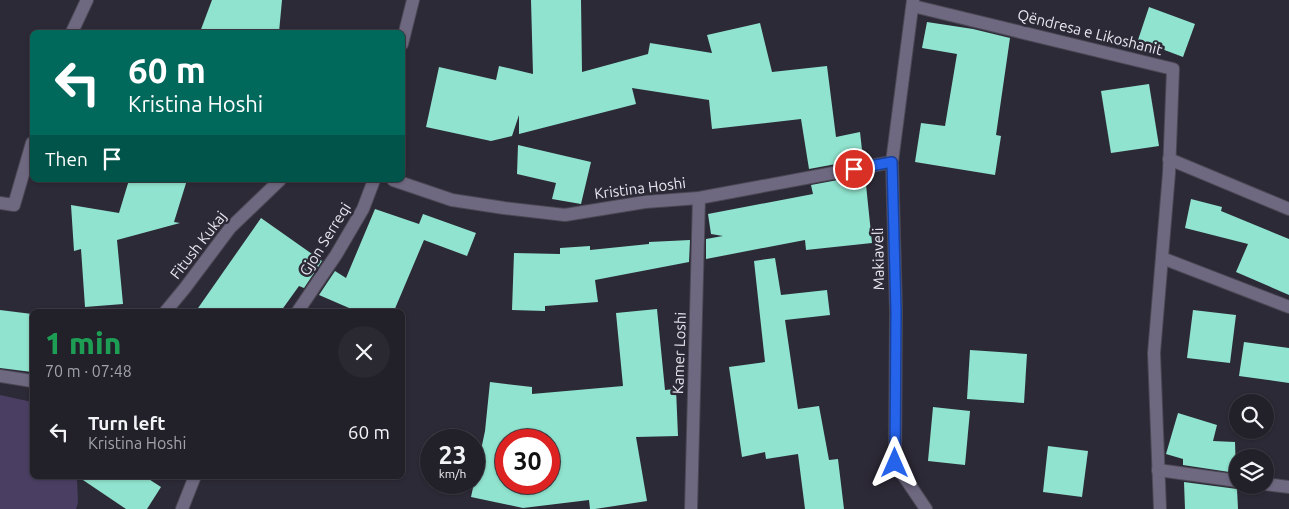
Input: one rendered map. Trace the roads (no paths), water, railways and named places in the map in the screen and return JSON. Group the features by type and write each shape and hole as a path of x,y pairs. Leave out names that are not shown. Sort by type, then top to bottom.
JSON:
{"street":[{"path":"73,30 87,0"},
{"path":"405,32 413,0"},
{"name":"Qëndresa e Likoshanit","path":"913,3 1173,69 1169,159 1154,353 1160,509"},
{"name":"Makiaveli","path":"913,3 892,162 896,311 895,463 926,509"},
{"path":"0,203 14,205 30,150"},
{"path":"1169,159 1289,209"},
{"name":"Kristina Hoshi","path":"399,182 452,200 565,215 645,202 699,198 892,162"},
{"name":"Fitush Kukaj","path":"168,309 186,288 230,228 278,182"},
{"name":"Gjon Serreqi","path":"299,309 336,255 363,209 373,182"},
{"name":"Kamer Loshi","path":"690,509 699,198"},
{"path":"1162,258 1289,307"},
{"path":"0,376 30,381"},
{"path":"1158,470 1229,480"},
{"path":"182,509 194,479"},
{"path":"1274,485 1289,487"}]}
